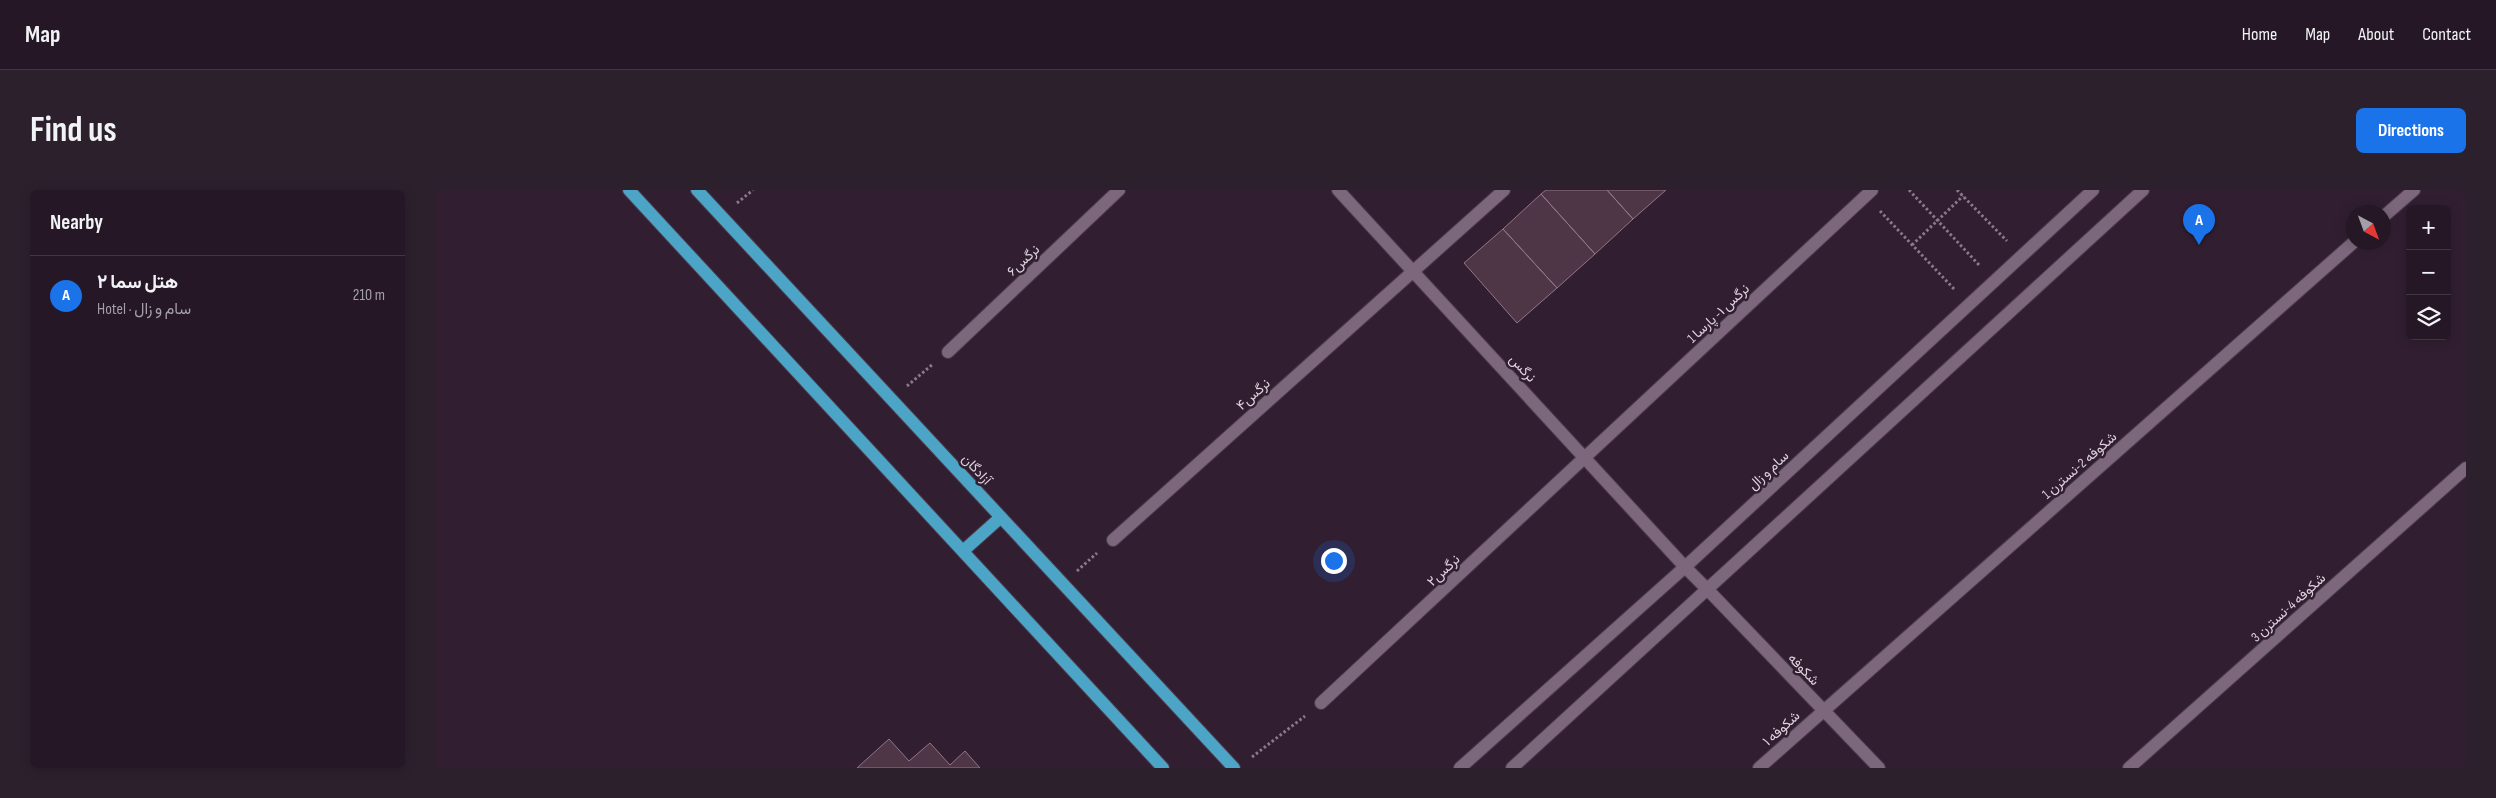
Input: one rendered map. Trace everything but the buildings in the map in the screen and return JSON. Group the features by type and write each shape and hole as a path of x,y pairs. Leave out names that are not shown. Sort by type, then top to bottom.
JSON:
{"main road":[{"path":"629,190 1163,768"},
{"name":"آزادگان","path":"697,190 1234,768"},
{"path":"963,551 1001,517"}],"street":[{"name":"نرگس۶","path":"948,352 1119,190"},
{"name":"نرگس","path":"1338,190 1685,567"},
{"name":"نرگس۴","path":"1113,540 1504,190"},
{"name":"سام و زال","path":"1460,768 1685,567 2093,190"},
{"path":"1512,768 2143,190"},
{"path":"2391,210 2414,190"},
{"name":"نرگس ۱- پارسا 1","path":"1585,458 1868,193"},
{"name":"شکوفه 2-نسترن 1","path":"1823,710 2346,250"},
{"name":"نرگس۲","path":"1321,703 1585,458"},
{"name":"شکوفه 4-نسترن 3","path":"2129,768 2466,468"},
{"name":"شکوفه","path":"1685,567 1879,768"},
{"name":"شکوفه ۱","path":"1759,768 1823,710"}],"path":[{"path":"1909,190 1995,281"},
{"path":"1957,190 2022,256"},
{"path":"1868,193 1912,245 1969,305"},
{"path":"1912,245 1963,196"},
{"path":"892,399 948,352"},
{"path":"1246,762 1321,703"}],"place":[{"name":"هتل سما ۲","path":"2199,245"}]}
